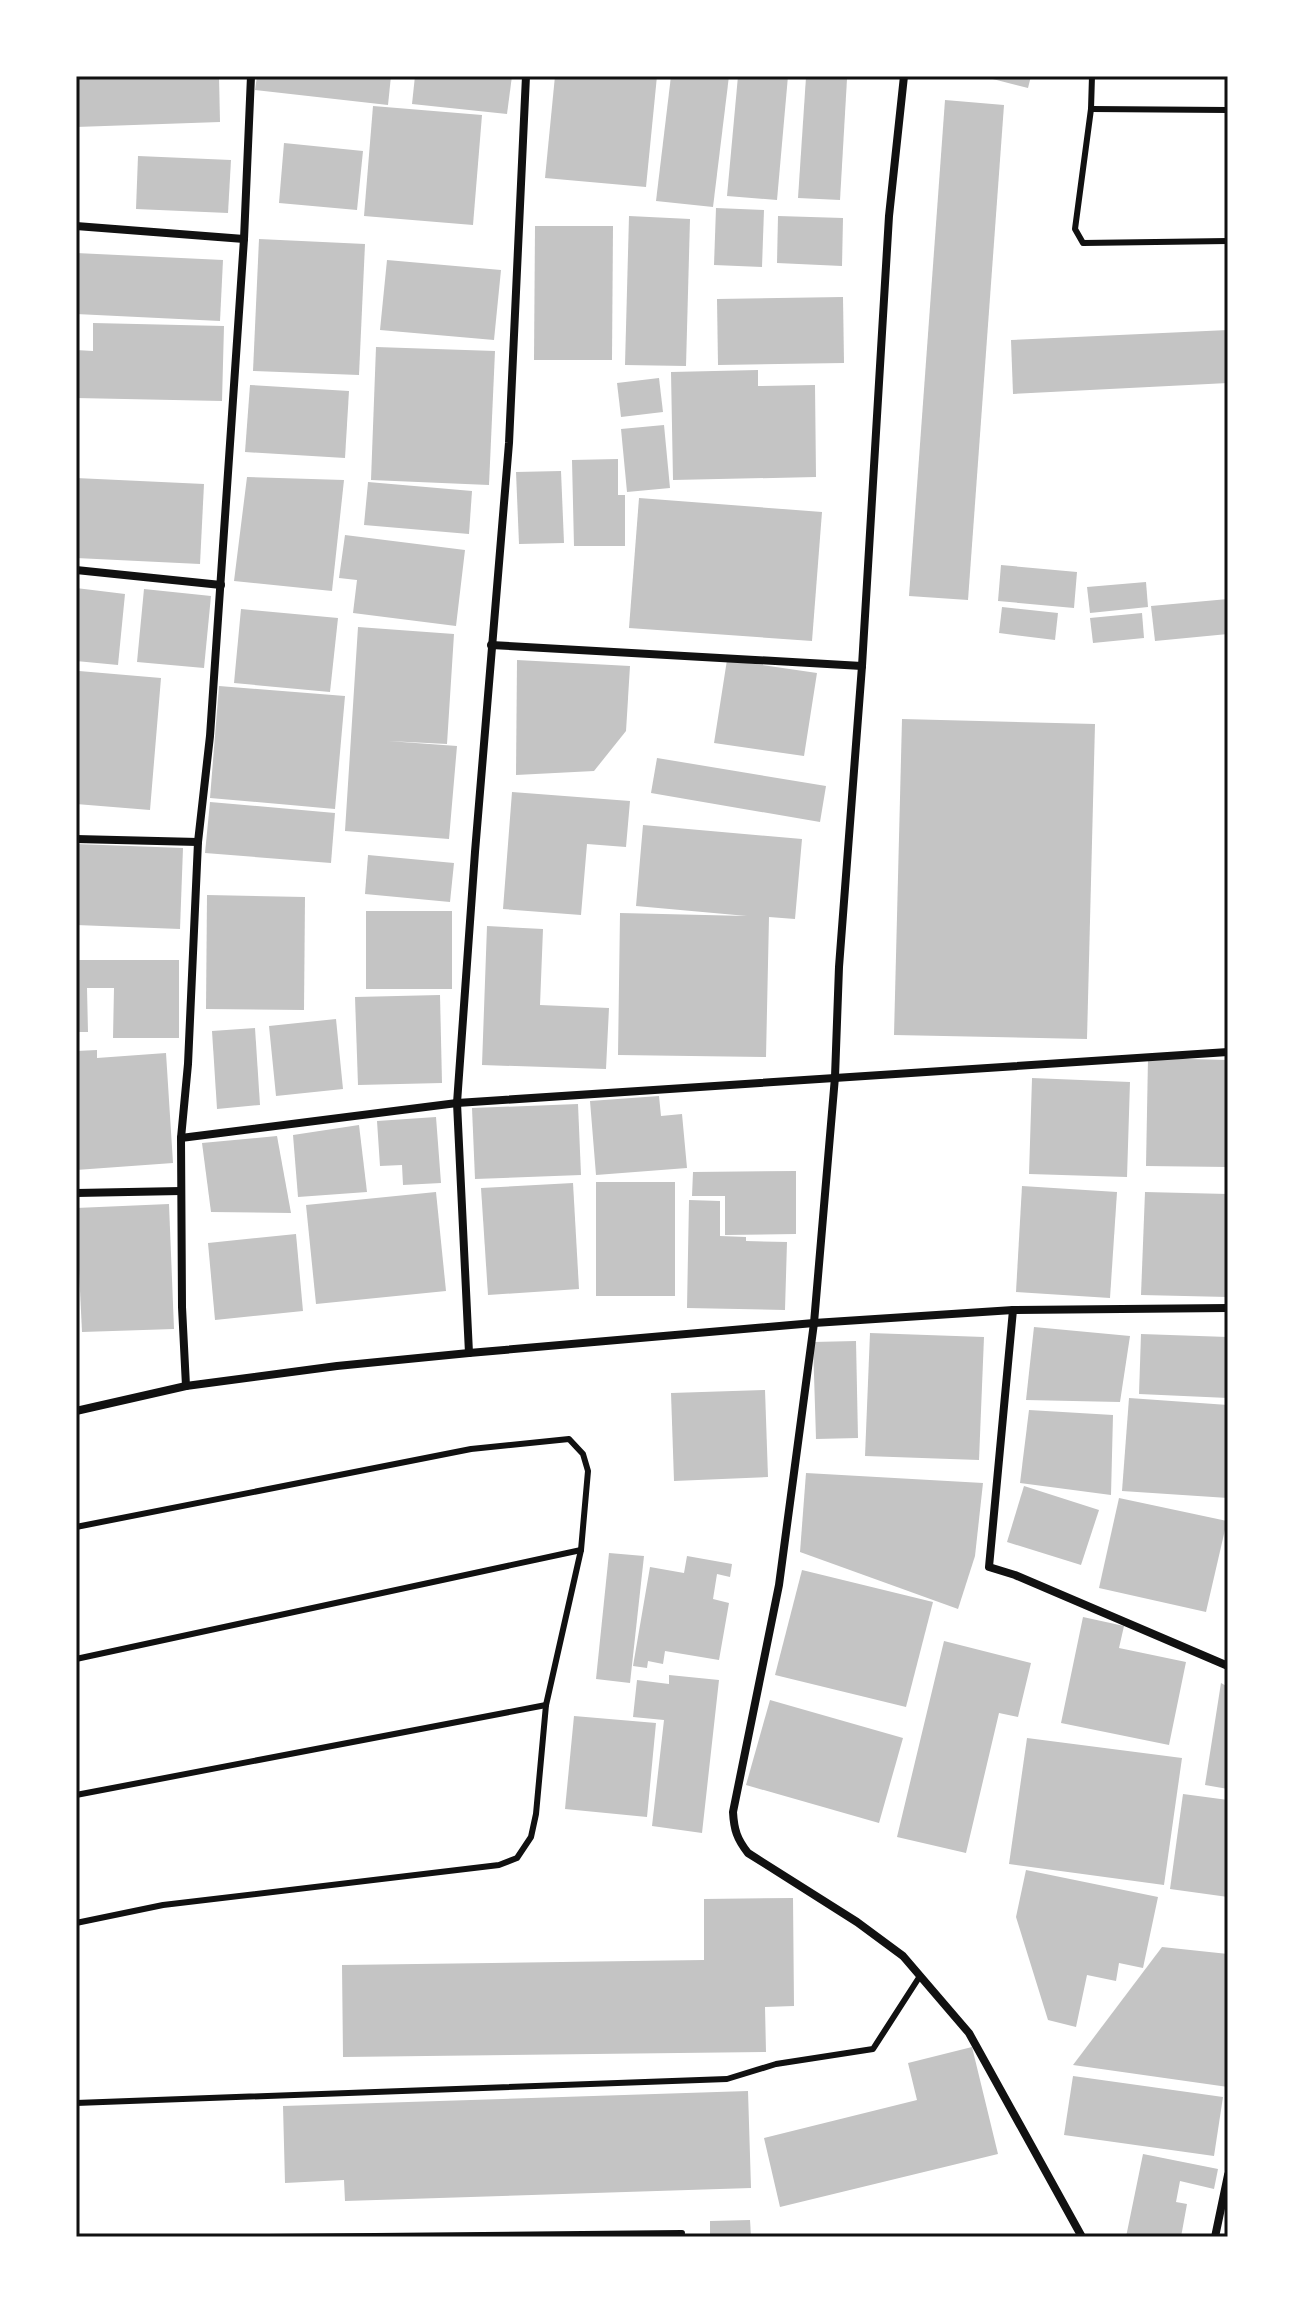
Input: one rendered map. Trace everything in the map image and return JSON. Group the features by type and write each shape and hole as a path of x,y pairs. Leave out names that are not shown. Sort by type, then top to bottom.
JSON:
{"street":[{"path":"186,1386 181,1138 188,1064 198,842 210,736 244,239 251,76"},
{"path":"469,1353 457,1103 509,443 526,76"},
{"path":"904,76 889,216 862,666 839,967 835,1077 814,1323 779,1585 733,1812 734,1828 737,1840 748,1853 857,1922 903,1956 969,2033 1082,2237"},
{"path":"76,226 244,239"},
{"path":"76,570 221,585"},
{"path":"491,645 862,666"},
{"path":"76,839 198,842"},
{"path":"181,1138 457,1103 1228,1052"},
{"path":"76,1193 181,1191"},
{"path":"76,1411 186,1386 469,1353 814,1323 1013,1310 1228,1308"},
{"path":"1013,1310 989,1567 1015,1575 1228,1666"},
{"path":"1215,2237 1228,2175"}],"lane":[{"path":"1092,76 1091,109 1075,229 1083,243 1228,241"},
{"path":"1091,109 1228,110"},
{"path":"76,1527 471,1449 569,1439 583,1454 588,1471 581,1550 546,1705 536,1814 531,1837 517,1858 499,1865 163,1905 76,1923"},
{"path":"76,1659 581,1550"},
{"path":"76,1795 546,1705"},
{"path":"76,2103 727,2079 776,2064 873,2049 920,1976"},
{"path":"267,2237 682,2233"}],"building":[{"path":"76,76 219,76 220,122 76,127"},
{"path":"257,76 391,76 388,105 255,90"},
{"path":"415,76 512,76 507,114 412,104"},
{"path":"555,76 657,76 646,187 545,178"},
{"path":"671,76 729,76 713,207 656,201"},
{"path":"738,76 788,76 777,200 727,196"},
{"path":"981,76 1031,76 1028,88"},
{"path":"806,77 847,79 840,200 798,198"},
{"path":"945,100 1004,105 968,600 909,596"},
{"path":"373,106 482,115 473,225 364,216"},
{"path":"284,143 363,151 357,210 279,203"},
{"path":"138,156 231,160 228,213 136,209"},
{"path":"716,208 764,210 762,267 714,265"},
{"path":"629,216 690,219 686,366 625,365"},
{"path":"778,216 843,218 842,266 777,263"},
{"path":"535,226 613,226 612,360 534,360"},
{"path":"259,239 365,244 359,375 253,371"},
{"path":"76,253 223,260 220,321 76,314"},
{"path":"387,260 501,270 494,340 380,330"},
{"path":"843,297 844,363 718,365 717,299"},
{"path":"93,323 224,326 222,401 76,398 76,350 93,351"},
{"path":"1228,330 1228,383 1013,394 1011,340"},
{"path":"376,347 495,351 489,485 371,480"},
{"path":"758,370 758,386 815,385 816,477 673,480 671,372"},
{"path":"659,378 663,412 621,417 617,383"},
{"path":"250,385 349,391 345,458 245,452"},
{"path":"664,425 670,488 627,492 621,429"},
{"path":"618,459 618,495 625,495 625,546 574,546 572,460"},
{"path":"561,471 564,543 519,544 516,472"},
{"path":"247,477 344,480 332,591 234,581"},
{"path":"76,478 204,484 200,564 76,558"},
{"path":"368,482 472,491 469,534 364,525"},
{"path":"639,498 822,512 812,641 629,628"},
{"path":"345,535 465,550 456,626 353,613 357,580 339,578"},
{"path":"1001,565 1077,572 1074,608 998,601"},
{"path":"1146,582 1148,607 1090,613 1087,587"},
{"path":"76,588 125,594 118,665 76,661"},
{"path":"144,589 211,596 204,668 137,662"},
{"path":"1228,599 1228,634 1155,641 1151,606"},
{"path":"1002,607 1058,613 1055,640 999,633"},
{"path":"241,609 338,618 330,692 234,683"},
{"path":"1142,613 1144,638 1093,643 1090,618"},
{"path":"358,627 454,634 447,744 388,741 457,746 449,839 345,831"},
{"path":"517,660 630,666 626,731 594,771 516,775"},
{"path":"727,660 817,673 804,756 714,743"},
{"path":"79,671 161,678 150,810 76,804"},
{"path":"219,686 345,696 335,809 210,798"},
{"path":"902,719 1095,724 1087,1039 894,1035"},
{"path":"657,758 826,786 820,822 651,793"},
{"path":"512,792 630,801 626,847 587,844 581,915 503,909"},
{"path":"210,802 335,813 331,863 205,853"},
{"path":"643,825 802,839 795,919 769,917 766,1057 618,1055 620,913 747,916 636,906"},
{"path":"76,844 183,848 180,929 76,925"},
{"path":"368,855 454,863 450,902 365,894"},
{"path":"207,895 305,897 304,1010 206,1009"},
{"path":"366,911 452,911 452,989 366,989"},
{"path":"487,926 543,929 540,1005 609,1008 606,1069 482,1065"},
{"path":"76,960 179,960 179,1038 113,1038 114,988 87,988 88,1032 76,1032"},
{"path":"440,995 442,1083 358,1085 355,997"},
{"path":"336,1019 343,1089 276,1096 269,1026"},
{"path":"255,1028 260,1105 217,1109 212,1031"},
{"path":"97,1050 97,1058 166,1053 173,1163 76,1170 76,1051"},
{"path":"1148,1058 1228,1060 1228,1167 1146,1166"},
{"path":"1032,1078 1130,1082 1127,1177 1029,1174"},
{"path":"659,1096 661,1116 682,1114 687,1168 596,1175 590,1101"},
{"path":"578,1104 581,1175 475,1179 472,1108"},
{"path":"436,1117 441,1183 403,1185 402,1165 380,1166 377,1121"},
{"path":"359,1125 367,1192 298,1197 293,1135"},
{"path":"277,1136 291,1213 211,1212 202,1143"},
{"path":"796,1171 796,1234 725,1235 725,1196 692,1196 693,1172"},
{"path":"596,1182 675,1182 675,1296 596,1296"},
{"path":"573,1183 579,1289 488,1295 481,1188"},
{"path":"1022,1186 1117,1192 1110,1298 1016,1292"},
{"path":"436,1192 446,1291 316,1304 306,1205"},
{"path":"1145,1192 1228,1194 1228,1297 1141,1295"},
{"path":"689,1200 720,1201 720,1236 746,1237 746,1241 787,1242 785,1310 687,1308"},
{"path":"169,1204 174,1329 82,1332 76,1208"},
{"path":"296,1234 303,1311 215,1320 208,1243"},
{"path":"1034,1327 1130,1336 1120,1402 1026,1400"},
{"path":"870,1333 984,1337 979,1460 865,1456"},
{"path":"1141,1334 1228,1337 1228,1398 1139,1394"},
{"path":"856,1341 858,1438 816,1439 813,1342"},
{"path":"765,1390 768,1477 674,1481 671,1393"},
{"path":"1129,1398 1228,1405 1228,1498 1122,1491"},
{"path":"1029,1410 1113,1415 1111,1495 1020,1483"},
{"path":"806,1473 983,1483 975,1556 958,1609 800,1552"},
{"path":"1024,1486 1099,1510 1081,1565 1007,1542"},
{"path":"1119,1498 1227,1521 1206,1612 1099,1588"},
{"path":"609,1553 644,1556 630,1683 596,1679"},
{"path":"687,1556 732,1564 730,1577 717,1574 713,1599 729,1603 719,1660 665,1651 663,1664 648,1661 647,1668 633,1666 650,1567 684,1573"},
{"path":"802,1570 933,1602 906,1707 775,1675"},
{"path":"1083,1617 1124,1626 1119,1648 1186,1662 1169,1745 1061,1723"},
{"path":"944,1641 1031,1663 1018,1717 999,1713 966,1853 897,1837"},
{"path":"669,1675 719,1680 702,1833 652,1826 664,1720 633,1717 637,1680 669,1684"},
{"path":"1221,1683 1228,1687 1228,1789 1205,1785"},
{"path":"770,1700 903,1738 879,1823 746,1785"},
{"path":"574,1716 656,1723 647,1817 565,1809"},
{"path":"1027,1738 1182,1758 1164,1885 1009,1864"},
{"path":"1183,1794 1228,1800 1228,1897 1170,1889"},
{"path":"1026,1870 1158,1897 1143,1968 1119,1963 1116,1981 1087,1975 1076,2027 1048,2020 1016,1917"},
{"path":"793,1898 794,2006 765,2007 766,2052 343,2057 342,1965 704,1960 704,1899"},
{"path":"1162,1947 1228,1954 1228,2087 1073,2065"},
{"path":"972,2047 998,2154 780,2207 764,2138 917,2100 908,2063"},
{"path":"1073,2076 1223,2097 1214,2156 1064,2135"},
{"path":"748,2091 751,2188 345,2201 344,2180 285,2183 283,2106"},
{"path":"1143,2154 1218,2169 1214,2189 1180,2181 1176,2202 1187,2204 1181,2237 1126,2237"},
{"path":"750,2220 751,2237 710,2237 710,2221"}]}
